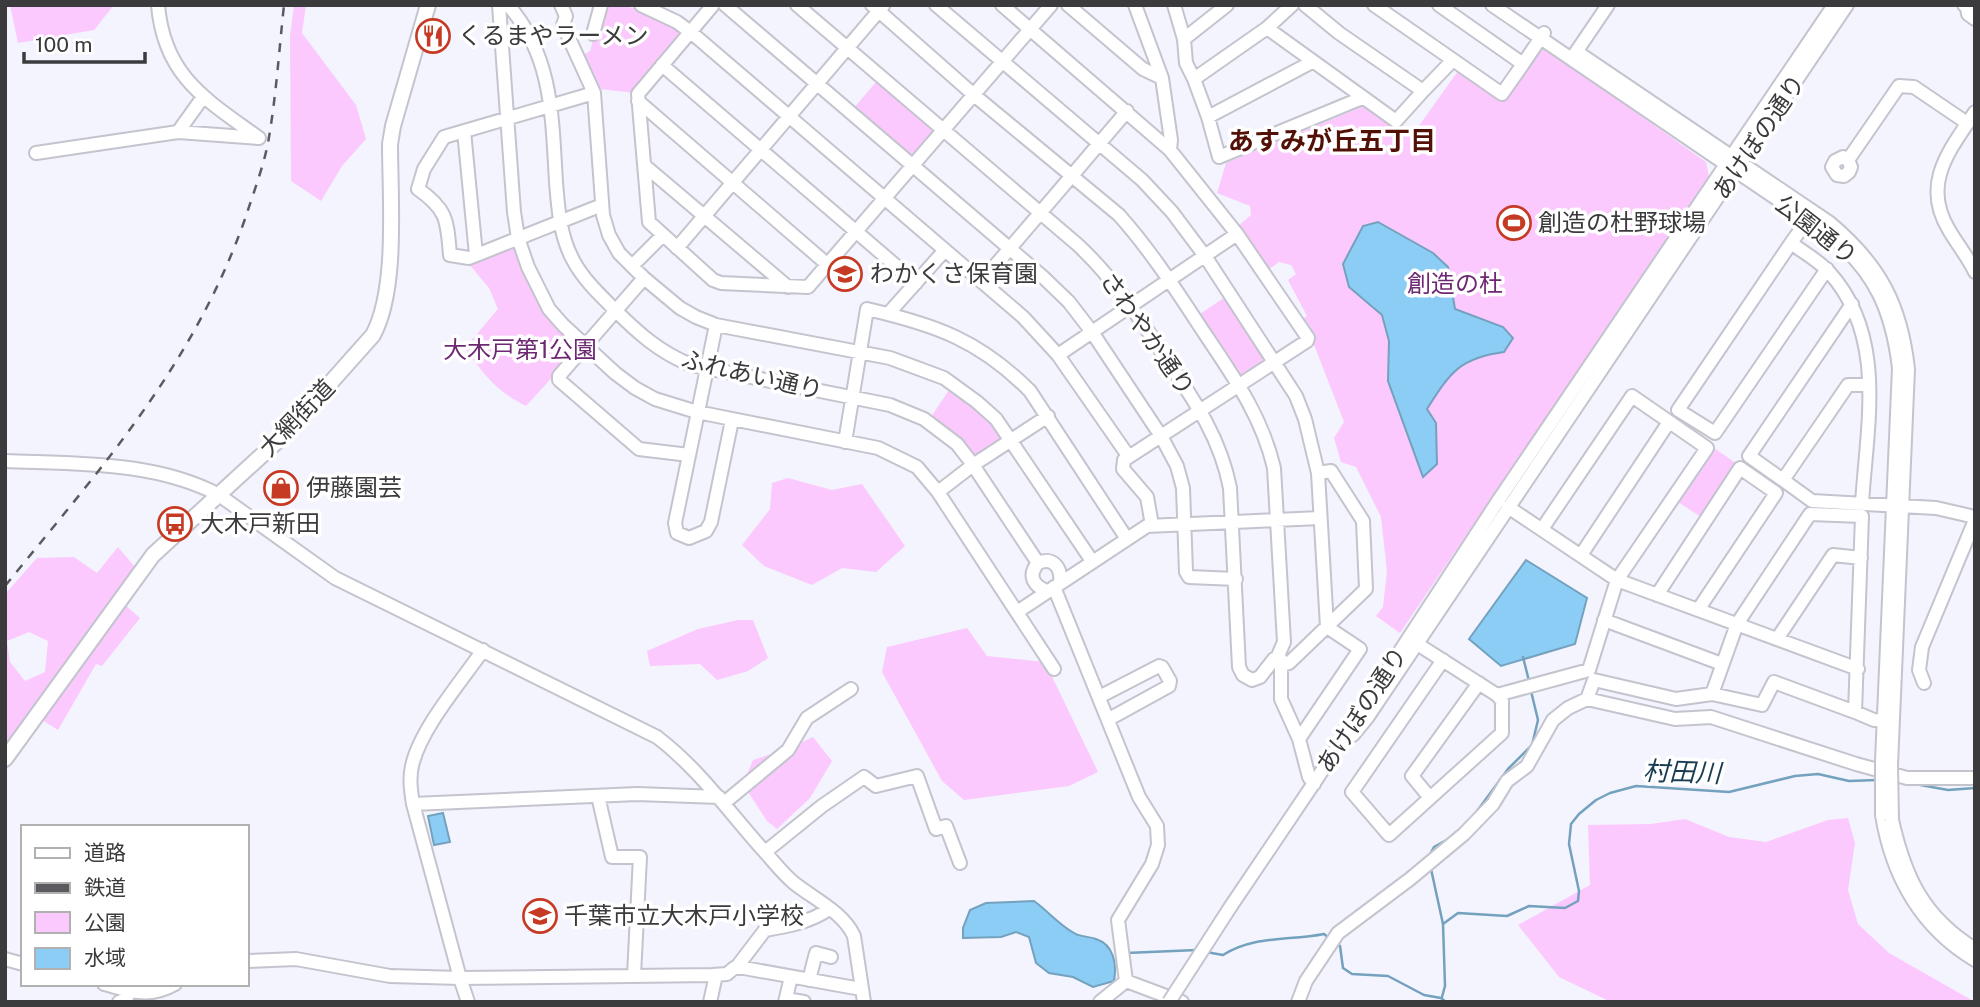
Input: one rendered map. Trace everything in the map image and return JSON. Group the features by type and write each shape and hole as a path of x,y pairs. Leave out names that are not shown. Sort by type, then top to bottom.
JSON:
{"main road":[{"name":"大網街道","path":"5,759 147,562 171,536 285,434 367,344 379,325 388,293 390,144 397,109 428,5"}],"street":[{"path":"36,153 178,132 259,138 203,97 189,83 167,52 159,23 158,5"},
{"path":"499,5 518,238 537,288 549,309 615,373 655,399 732,420 878,448 917,467 938,492 1054,669"},
{"name":"ふれあい通り","path":"508,5 536,47 544,68 551,105 560,222 572,259 586,280 616,312 650,344 669,356 706,369 890,405 924,419 957,444 1038,563"},
{"path":"562,5 566,16 563,25 594,93 602,205 609,235 619,253 680,308 716,325 890,358 944,378 977,401 996,419 1092,561"},
{"path":"593,34 601,5"},
{"path":"641,5 677,22 690,32 1041,334 1129,457"},
{"path":"713,5 638,94 649,222 713,280 721,283 789,287 808,287 1051,5"},
{"path":"725,5 1010,248 1069,302 1161,436 1177,466 1183,488 1186,572 1189,577 1236,579"},
{"name":"さわやか通り","path":"797,5 1096,262 1131,305 1201,411 1225,464 1236,579 1239,667 1243,675 1252,680 1261,677 1274,659 1280,662"},
{"path":"936,5 1142,180 1172,212 1205,256 1275,362 1296,396 1305,419 1318,472 1326,627"},
{"path":"1002,5 1170,150 1237,234 1308,338 1124,460 1123,469 1147,497 1152,525"},
{"path":"1068,5 1143,69 1162,78"},
{"path":"1135,5 1162,78 1170,150"},
{"path":"1174,5 1184,39 1186,63 1208,117 1219,157 1363,98"},
{"path":"1184,39 1227,5"},
{"path":"1194,79 1267,28 1292,5"},
{"path":"1305,5 1339,33 1423,91"},
{"path":"1374,5 1502,94 1543,35"},
{"path":"1439,5 1523,64"},
{"name":"公園通り","path":"1492,5 1574,55 1734,164 1849,250 1866,270 1888,310 1895,338 1899,368 1898,505"},
{"name":"公園通り","path":"1507,5 1543,35"},
{"path":"1574,55 1608,5"},
{"name":"あけぼの通り","path":"1412,640 1508,506 1734,164 1834,5"},
{"name":"あけぼの通り","path":"1169,1002 1315,782 1367,718 1412,640 1734,164 1847,5"},
{"path":"1966,6 1968,14 1975,19"},
{"path":"677,248 847,48 878,7 974,95 1119,215 1170,280 1258,418 1268,441 1274,468 1279,520 1284,642 1280,662 1281,699 1299,739 1309,777 1315,782"},
{"path":"1267,28 1396,121 1452,61"},
{"path":"1208,117 1312,62"},
{"path":"662,65 916,283"},
{"path":"1848,160 1899,86 1914,87 1971,118 1944,160 1938,179 1937,198 1945,223 1975,272"},
{"path":"594,93 444,137 424,169 418,189 434,200 444,212 450,255 469,258 602,205"},
{"path":"178,132 203,97"},
{"path":"638,102 828,265"},
{"path":"982,281 1127,111"},
{"path":"464,131 476,255"},
{"name":"公園通り","path":"1734,164 1830,223 1851,241 1867,258 1892,299 1902,332 1908,369 1898,505 1886,763 1887,818"},
{"path":"644,165 789,287"},
{"path":"1808,219 1678,410 1715,433 1827,269"},
{"path":"1058,355 1237,234"},
{"path":"632,266 662,236"},
{"path":"1791,243 1827,269 1852,304 1864,334 1869,362 1869,385 1863,503"},
{"path":"888,314 945,250"},
{"path":"644,278 559,376 559,380 639,449 689,455"},
{"path":"1852,304 1749,456 1812,501 1936,508 1975,519 1922,648 1919,670 1924,683"},
{"path":"845,442 867,309 936,327 976,347 1012,373 1030,391 1127,539"},
{"path":"716,325 675,523 677,533 689,538 706,531 711,522 732,420"},
{"path":"1783,480 1848,386 1869,385"},
{"path":"1497,695 1589,670 1617,580 1707,447 1632,396 1542,529"},
{"path":"938,492 973,465 1048,416"},
{"path":"1581,555 1669,422"},
{"path":"5,461 122,467 201,485 335,578 657,737 677,751 790,880 843,919 854,936 863,995 791,976 736,968"},
{"path":"1657,595 1740,468 1776,493 1698,610"},
{"path":"1280,662 1289,663 1366,589 1363,521 1331,471 1318,472"},
{"path":"1508,506 1617,580 1858,669"},
{"path":"1712,694 1737,624 1810,514 1861,516 1855,712"},
{"path":"1017,612 1147,526 1320,518"},
{"path":"1777,639 1833,555 1861,558"},
{"path":"1050,561 1056,565 1061,576 1054,587 1036,586 1032,573 1038,563 1050,561"},
{"path":"1054,587 1139,797 1157,826 1158,845 1152,864 1118,920 1126,981"},
{"path":"1604,620 1722,664"},
{"path":"1299,739 1360,649 1326,627"},
{"path":"1412,640 1479,683 1497,695 1502,702 1502,733 1389,835 1352,792 1443,660"},
{"path":"468,1002 413,804 410,784 417,750 424,736 483,650"},
{"path":"1100,696 1159,666 1163,667 1170,681 1169,686 1109,719"},
{"path":"1587,699 1594,680 1675,699 1712,694 1762,705 1774,682 1874,720 1888,721"},
{"path":"1430,798 1412,776 1479,683"},
{"path":"413,804 637,794 721,800 789,750 807,718 851,689"},
{"path":"1298,1002 1306,981 1338,933 1464,834 1493,804 1507,781 1527,766 1553,720 1568,708 1587,699 1675,719 1711,717 1907,778 1975,778"},
{"path":"761,848 864,776 876,786 917,776 936,829 947,826 960,863"},
{"path":"598,796 612,857 640,857 634,975"},
{"path":"1887,818 1912,885 1942,925 1975,949"},
{"path":"1887,818 1886,841 1906,891 1936,931 1959,951 1975,960"},
{"path":"248,961 296,959 390,976 460,978 716,975 727,974 736,968 765,930 788,926 818,916 829,909"},
{"path":"809,980 816,953 831,957"},
{"path":"710,1002 716,975"},
{"path":"791,976 786,1000 804,1002"},
{"path":"1100,1002 1126,981"},
{"path":"1126,981 1182,1002"},
{"path":"111,986 154,994 171,986"},
{"path":"119,1002 126,999 130,991"}],"green space":[{"path":"10,5 114,5 94,30 18,43"},
{"path":"294,5 306,5 302,33 356,105 366,139 342,166 321,201 291,181 290,36"},
{"path":"603,5 645,12 684,32 636,93 598,89 581,56 590,51"},
{"name":"創造の杜","path":"1542,46 1706,162 1709,177 1400,633 1376,616 1383,607 1387,571 1381,517 1356,467 1341,462 1334,438 1344,422 1311,337 1299,321 1307,316 1288,280 1296,274 1291,265 1279,262 1265,272 1236,228 1251,215 1250,206 1217,193 1226,163 1364,106 1411,137 1458,71 1504,101"},
{"path":"876,82 934,130 934,137 911,159 853,109"},
{"name":"大木戸第1公園","path":"514,245 578,346 526,406 491,382 465,348 498,309 489,288 468,263"},
{"path":"1228,295 1269,358 1267,364 1238,380 1197,316"},
{"path":"951,387 981,409 1005,438 974,459 955,435 931,417"},
{"path":"1711,446 1740,466 1704,519 1675,500"},
{"path":"788,478 832,490 862,484 905,546 876,572 842,568 812,585 764,566 742,545 770,509 772,483"},
{"path":"118,547 135,567 116,597 140,618 102,666 96,664 58,730 29,712 5,748 5,594 37,558 74,557 97,573","holes":["29,632 48,641 45,672 25,681 10,662 7,641"]},
{"path":"738,620 753,620 768,658 748,671 717,680 700,664 650,666 647,651 698,629"},
{"path":"967,628 987,656 1045,662 1098,772 1069,786 964,800 942,781 882,672 887,647"},
{"path":"813,737 832,761 810,798 777,829 767,821 743,784 753,760"},
{"path":"1848,818 1855,843 1848,890 1858,924 1889,953 1975,1002 1611,1002 1559,977 1518,925 1590,885 1588,825 1651,824 1685,819 1729,837 1766,842 1828,820"}],"water":[{"path":"1378,222 1433,253 1448,267 1455,309 1503,327 1513,338 1504,352 1476,358 1457,369 1435,396 1427,409 1436,423 1437,464 1423,477 1388,381 1389,341 1382,315 1349,287 1343,264 1363,226"},
{"path":"1526,560 1587,598 1575,644 1501,666 1469,639"},
{"path":"443,813 450,842 434,845 428,816"},
{"path":"1034,901 1074,933 1096,939 1107,946 1113,956 1114,981 1093,987 1073,977 1049,973 1036,963 1029,937 1016,932 1001,937 963,938 963,928 970,910 986,903"}],"waterway":[{"path":"1523,657 1529,681"},
{"path":"1472,818 1508,769 1532,745 1538,720 1531,691"},
{"name":"村田川","path":"1443,924 1458,913 1507,916 1529,906 1565,908 1578,901 1579,891 1569,844 1571,824 1596,800 1610,793 1636,786 1729,792 1795,776 1818,774 1849,781 1877,780"},
{"name":"村田川","path":"1915,784 1948,790 1975,788"},
{"path":"1429,856 1434,847 1450,838"},
{"name":"村田川","path":"1431,869 1443,924 1445,986 1442,997"},
{"path":"1206,952 1223,955 1259,941 1324,934 1330,939"},
{"path":"1336,943 1340,946 1343,968 1352,974 1388,976 1424,995 1441,998 1446,1002"},
{"path":"1126,953 1197,950"}],"railway":[{"path":"5,586 76,500 142,413 172,369 224,272 245,219 266,152 284,5"}],"place":[{"name":"くるまやラーメン","path":"433,36"},
{"name":"創造の杜野球場","path":"1514,223"},
{"name":"わかくさ保育園","path":"845,274"},
{"name":"伊藤園芸","path":"281,488"},
{"name":"大木戸新田","path":"175,524"},
{"name":"千葉市立大木戸小学校","path":"540,916"}],"district":[{"name":"あすみが丘五丁目","path":"1332,141"}]}
